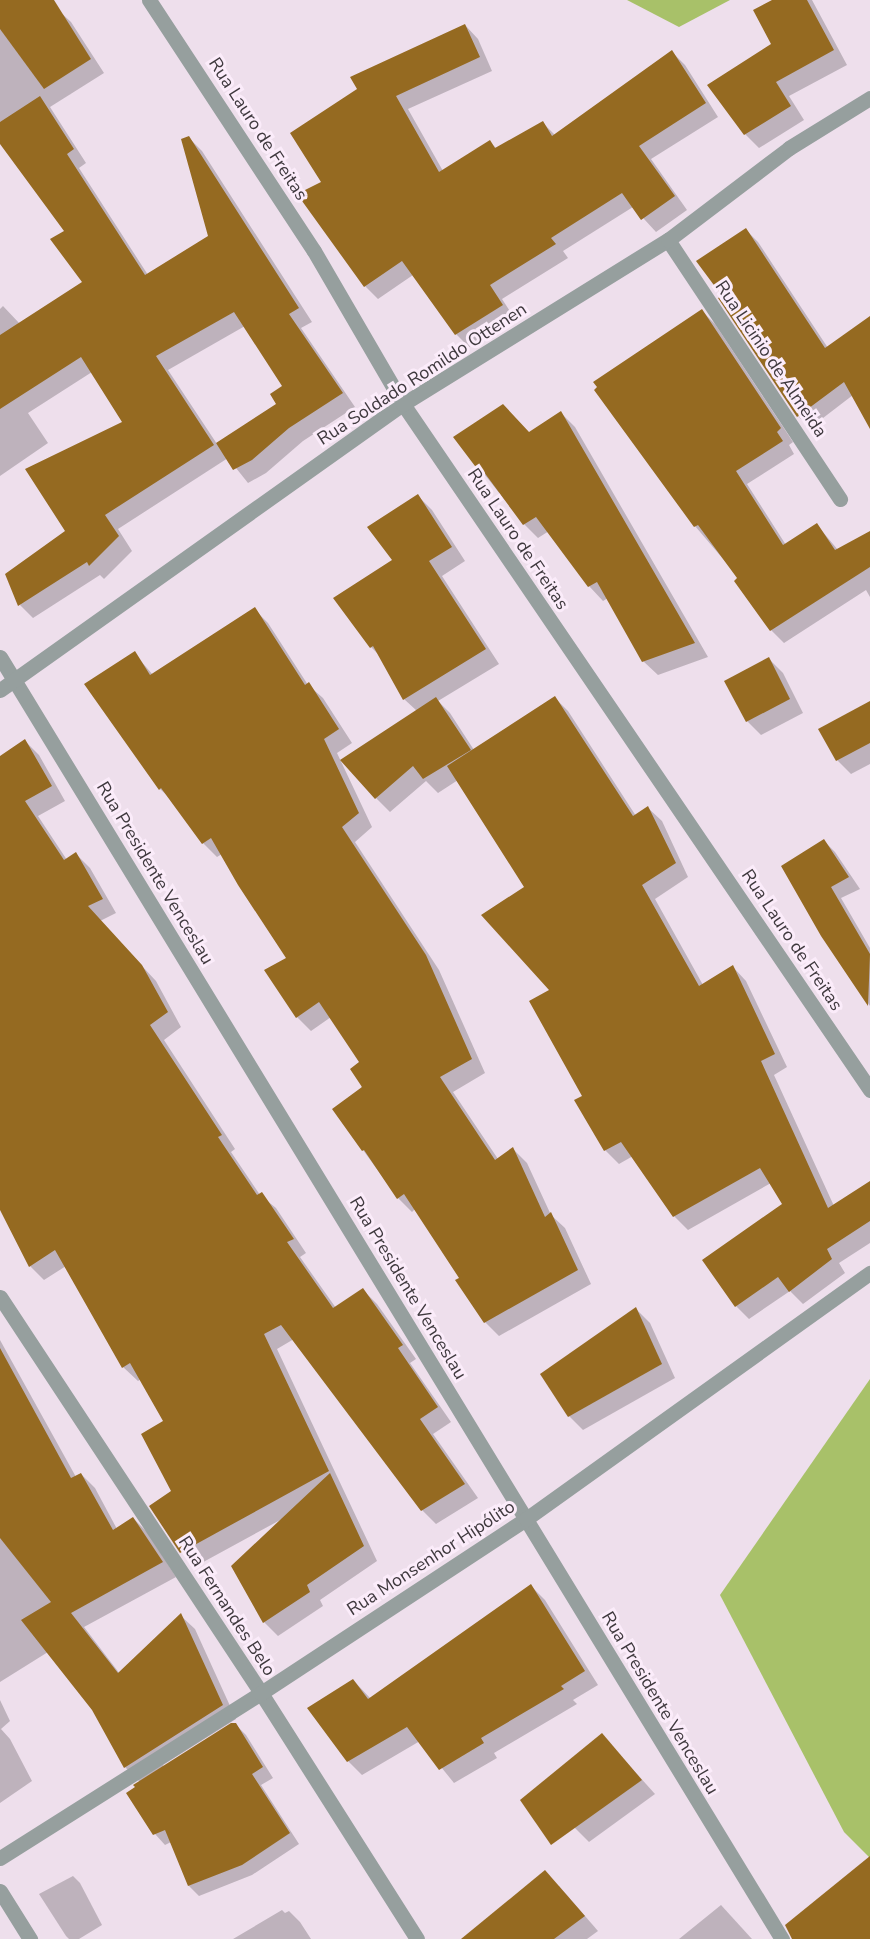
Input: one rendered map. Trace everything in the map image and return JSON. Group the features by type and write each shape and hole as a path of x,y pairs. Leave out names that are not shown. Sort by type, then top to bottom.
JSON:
{"street":[{"name":"Rua Lauro de Freitas","path":"149,0 308,242 403,404 870,1090"},
{"name":"Rua Soldado Romildo Ottenen","path":"0,690 403,404 668,240 789,148 870,98"},
{"name":"Rua Licinio de Almeida","path":"668,240 840,500"},
{"name":"Rua Presidente Venceslau","path":"0,657 782,1939"},
{"name":"Rua Monsenhor Hipólito","path":"0,1858 261,1693 526,1519 870,1273"},
{"name":"Rua Fernandes Belo","path":"0,1297 261,1693 417,1939"},
{"path":"0,1891 30,1939"}],"green space":[{"path":"627,0 730,0 679,27"},
{"path":"870,1379 870,1858 844,1832 720,1595"}],"building":[{"path":"0,0 54,0 91,59 44,89 0,29"},
{"path":"772,0 807,0 834,50 776,82 791,106 744,135 707,85 771,44 753,10"},
{"path":"465,24 480,57 396,96 439,172 490,140 495,148 543,121 552,136 672,50 706,103 639,146 675,196 641,220 622,193 551,238 556,244 490,285 503,305 455,335 402,261 364,287 297,194 321,182 290,133 357,89 350,77"},
{"path":"40,96 74,149 67,154 145,275 208,236 181,139 189,136 299,308 289,314 343,393 289,428 252,460 233,470 216,443 276,404 270,394 282,386 234,312 156,356 214,445 105,515 119,536 89,566 87,562 18,606 5,574 65,531 25,469 122,422 81,357 0,409 0,335 82,282 50,239 64,231 0,144 0,122"},
{"path":"746,228 825,348 870,316 870,429 844,382 797,417 718,298 722,296 696,261"},
{"path":"702,309 781,428 777,432 783,441 736,471 783,545 817,523 835,550 870,531 870,567 770,631 734,581 737,578 698,525 694,527 594,390 597,387 593,382"},
{"path":"503,404 529,432 561,411 695,643 642,662 597,582 588,587 536,517 523,525 481,468 478,470 453,437"},
{"path":"418,494 452,547 429,561 486,649 403,700 373,646 370,648 333,598 392,560 367,527"},
{"path":"255,607 305,685 309,682 339,729 324,739 359,813 342,827 426,955 472,1059 440,1077 495,1160 513,1147 545,1217 551,1212 578,1270 484,1323 455,1280 459,1278 404,1194 397,1199 364,1150 362,1151 332,1109 362,1087 350,1069 359,1062 319,1002 296,1018 264,970 286,958 238,885 211,838 202,844 161,788 159,790 84,684 135,651 150,675"},
{"path":"769,657 790,699 746,722 724,681"},
{"path":"555,696 633,816 648,806 676,863 642,885 699,986 733,965 775,1054 761,1061 828,1208 870,1181 870,1221 827,1249 832,1259 789,1292 778,1277 735,1307 702,1260 782,1204 760,1168 673,1217 621,1142 604,1151 574,1100 582,1096 529,1001 549,990 481,915 524,887 447,766"},
{"path":"436,697 471,750 423,779 413,766 375,799 340,760"},
{"path":"870,701 870,743 836,761 818,729"},
{"path":"25,739 52,786 25,801 64,860 76,852 103,899 88,906 142,965 168,1012 150,1025 222,1135 218,1137 257,1195 262,1192 294,1239 287,1242 333,1308 363,1288 403,1345 398,1348 438,1407 420,1419 465,1484 421,1511 281,1325 264,1334 329,1471 180,1553 149,1506 171,1491 141,1434 163,1421 130,1363 122,1368 55,1250 29,1267 0,1210 0,756"},
{"path":"824,839 849,877 831,887 870,954 868,1006 821,936 781,866"},
{"path":"636,1307 662,1364 568,1417 540,1374"},
{"path":"0,1348 71,1478 81,1473 113,1530 133,1517 163,1562 71,1613 118,1673 181,1613 223,1705 124,1768 92,1710 21,1620 51,1602 0,1538"},
{"path":"330,1473 364,1546 307,1585 310,1592 263,1623 231,1566"},
{"path":"531,1584 585,1671 561,1686 564,1689 481,1738 484,1743 439,1770 407,1727 347,1762 307,1708 353,1679 368,1699"},
{"path":"231,1723 236,1723 263,1767 252,1774 290,1833 242,1865 188,1886 165,1830 153,1835 126,1793 135,1787 133,1785"},
{"path":"602,1733 642,1780 551,1845 520,1800"},
{"path":"870,1856 870,1939 792,1939 785,1925"},
{"path":"545,1870 585,1916 554,1939 461,1939"}]}
